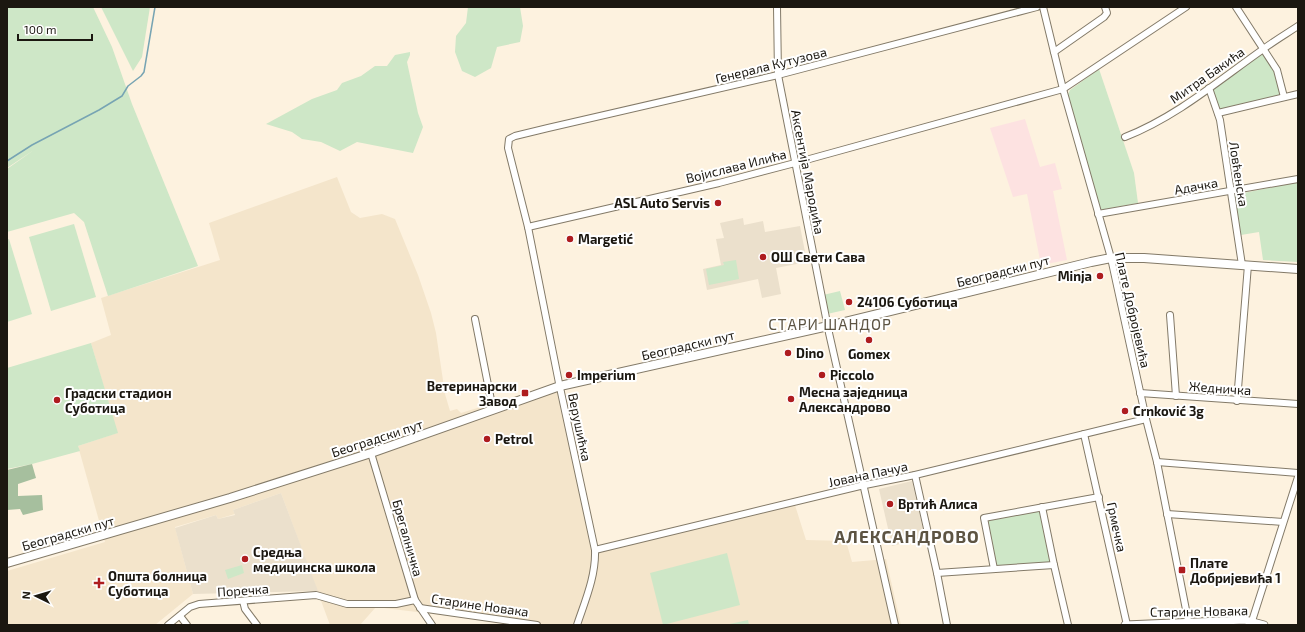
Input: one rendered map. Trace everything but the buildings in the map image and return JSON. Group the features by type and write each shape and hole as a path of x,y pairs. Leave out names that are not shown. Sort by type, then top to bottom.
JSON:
{"main road":[{"name":"Београдски пут","path":"7,563 230,498 371,453 560,386 828,326 1087,263 1111,258 1144,258 1298,269"}],"street":[{"name":"Аксентија Мародића","path":"777,7 778,75 828,326 895,625"},
{"name":"Генерала Кутузова","path":"509,139 535,131 778,75 1038,7"},
{"name":"Плате Добројевића","path":"1043,7 1063,89 1111,258 1140,393 1157,462 1189,623"},
{"path":"1054,52 1104,17 1107,13 1105,7"},
{"name":"Војислава Илића","path":"528,227 719,183 1063,89 1184,7"},
{"path":"1236,7 1277,70 1284,97"},
{"name":"Митра Бакића","path":"1125,137 1166,117 1209,88 1263,48 1298,26"},
{"name":"Ловћенска","path":"1209,88 1218,113 1245,265 1237,401"},
{"path":"1218,113 1298,94"},
{"name":"Верушићка","path":"509,139 508,148 528,227 595,550 593,572 577,625"},
{"name":"Адачка","path":"1098,214 1298,179"},
{"path":"1170,315 1176,396"},
{"path":"475,320 493,410"},
{"name":"Жедничка","path":"1140,393 1237,401 1298,404"},
{"name":"Јована Пачуа","path":"595,550 1146,419"},
{"name":"Грмечка","path":"1084,434 1126,625"},
{"name":"Брегалничка","path":"371,453 415,600 432,625"},
{"path":"1157,462 1298,473"},
{"path":"915,475 947,625"},
{"path":"1252,621 1298,477"},
{"path":"994,569 984,518 1099,497"},
{"path":"1042,507 1068,625"},
{"path":"1167,514 1283,522"},
{"path":"937,573 1054,565"},
{"name":"Поречка","path":"168,625 190,607 199,604 316,595 325,597"},
{"name":"Старине Новака","path":"325,597 347,604 396,604 415,600"},
{"path":"243,600 245,609 257,625"},
{"name":"Старине Новака","path":"420,608 537,625"},
{"path":"180,616 187,625"},
{"name":"Старине Новака","path":"1126,625 1245,620 1264,625"}],"shaded area":[{"path":"1025,119 1040,167 1055,163 1062,189 1053,191 1067,260 1041,265 1027,194 1013,197 990,128"},
{"path":"337,177 351,212 360,218 382,214 395,219 418,275 431,313 436,333 445,394 450,411 457,409 461,413 559,383 595,550 794,502 806,540 846,541 852,562 886,559 901,625 522,625 376,607 360,625 330,625 281,493 233,510 235,514 218,519 216,515 175,527 193,594 155,625 7,625 7,571 105,542 78,446 117,433 91,343 111,335 101,298 220,260 209,223"},
{"name":"ОШ Свети Сава","path":"743,218 744,225 763,221 765,232 800,226 807,262 776,268 781,294 762,298 758,279 707,290 703,269 721,265 716,239 724,238 720,223"},
{"path":"912,481 925,538 892,546 879,489"},
{"name":"Средња медицинска школа","path":"281,493 318,591 193,594 175,528 216,515 218,519 235,515 233,510"}],"green space":[{"path":"7,7 93,7 112,47 132,104 198,266 108,296 84,222 74,213 7,232 7,169 34,150 7,168"},
{"path":"101,7 150,7 142,57 133,71"},
{"path":"468,7 520,7 523,26 520,42 497,47 491,68 475,77 462,71 455,52 456,36 466,23"},
{"path":"410,52 407,62 418,113 423,127 413,153 357,142 340,151 321,142 302,139 292,132 266,124 312,99 337,90 342,83 361,76 375,66 387,66 395,55"},
{"path":"1264,53 1275,70 1281,96 1220,110 1211,89"},
{"path":"1099,69 1134,173 1138,203 1100,210 1067,96 1070,90"},
{"path":"1298,182 1298,262 1263,260 1259,232 1241,235 1234,195"},
{"path":"74,224 96,297 51,311 29,237"},
{"path":"9,239 32,314 7,322 7,240"},
{"path":"736,260 739,279 709,285 706,269 724,265 723,262"},
{"path":"840,291 845,310 827,314 823,295"},
{"name":"Градски стадион Суботица","path":"91,343 118,433 78,446 80,451 7,469 7,368"},
{"path":"32,464 36,478 18,484 18,496 42,495 43,510 23,515 20,509 7,510 7,470"},
{"path":"1041,510 1051,562 996,566 987,521"},
{"path":"727,553 740,605 663,625 650,573"},
{"path":"242,565 244,573 228,579 225,570"},
{"path":"748,620 749,625 725,625"}],"waterway":[{"path":"7,161 32,145 99,110 122,96 128,86 144,72 155,7"}],"place":[{"name":"ASL Auto Servis","path":"718,203"},
{"name":"Margetić","path":"570,239"},
{"name":"ОШ Свети Сава","path":"763,257"},
{"name":"Minja","path":"1100,276"},
{"name":"24106 Суботица","path":"849,302"},
{"name":"Gomex","path":"869,340"},
{"name":"Dino","path":"788,353"},
{"name":"Imperium","path":"569,375"},
{"name":"Piccolo","path":"822,375"},
{"name":"Ветеринарски Завод","path":"525,393"},
{"name":"Месна заједница Александрово","path":"791,399"},
{"name":"Градски стадион Суботица","path":"57,400"},
{"name":"Crnković 3g","path":"1125,411"},
{"name":"Petrol","path":"487,439"},
{"name":"Вртић Алиса","path":"890,504"},
{"name":"Средња медицинска школа","path":"245,559"},
{"name":"Плате Добријевића 1","path":"1182,570"},
{"name":"Општа болница Суботица","path":"99,583"}],"district":[{"name":"СТАРИ ШАНДОР","path":"830,324"},
{"name":"АЛЕКСАНДРОВО","path":"907,536"}]}
